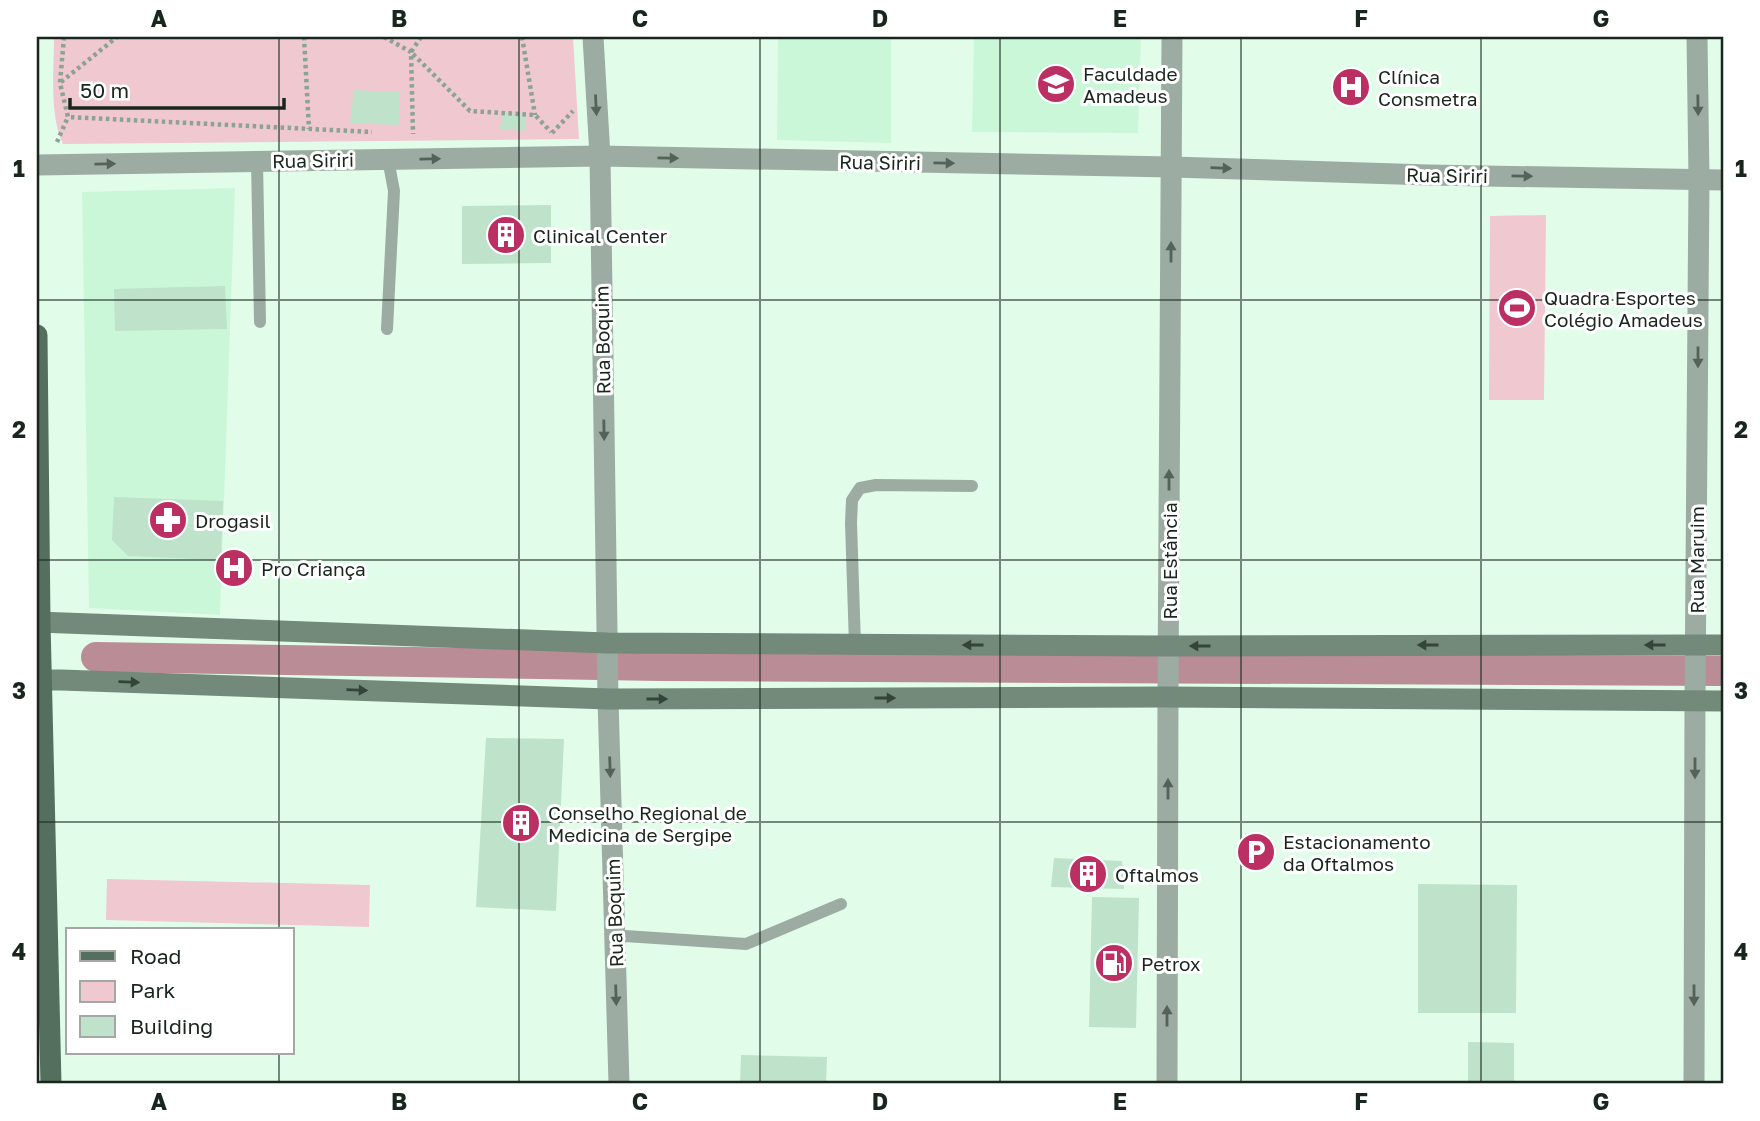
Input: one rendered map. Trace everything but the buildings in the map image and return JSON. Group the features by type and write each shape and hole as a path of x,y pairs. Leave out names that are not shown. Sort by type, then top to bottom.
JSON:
{"main road":[{"path":"37,335 47,680 51,1084"}],"street":[{"name":"Rua Boquim","path":"593,37 600,156 607,650 619,1084"},
{"name":"Rua Estância","path":"1167,1084 1172,37"},
{"name":"Rua Maruim","path":"1694,1084 1699,179 1697,37"},
{"name":"Rua Siriri","path":"37,165 600,156 1723,180"},
{"path":"45,622 607,650 855,645 1168,652 1696,652 1723,645"},
{"path":"47,680 608,691 1695,691 1723,701"}],"lane":[{"path":"387,329 394,191 388,159"},
{"path":"257,161 260,322"},
{"path":"855,645 851,523 852,499 860,488 877,485 972,486"},
{"path":"615,940 625,936 746,944 841,904"}],"path":[{"path":"64,37 60,83 68,117 374,132"},
{"path":"60,83 117,37"},
{"path":"304,37 309,130"},
{"path":"384,37 411,52 470,111 536,114"},
{"path":"421,37 411,52 412,134 426,134"},
{"path":"522,37 536,114 552,133"},
{"path":"538,133 552,133 573,111 572,99"}],"shaded area":[{"path":"778,37 891,37 891,143 777,140"},
{"name":"Faculdade Amadeus","path":"974,37 1141,37 1138,133 972,132"},
{"path":"235,188 220,615 89,608 82,192"}],"green space":[{"path":"54,37 573,37 579,139 63,144 54,106"},
{"name":"Quadra Esportes Colégio Amadeus","path":"1546,215 1544,400 1489,400 1490,216"},
{"path":"107,879 370,885 369,927 106,920"}],"waterway":[{"path":"96,657 661,666 1723,671"}],"place":[{"name":"Faculdade Amadeus","path":"1056,84"},
{"name":"Clínica Consmetra","path":"1351,87"},
{"name":"Clinical Center","path":"506,235"},
{"name":"Quadra Esportes Colégio Amadeus","path":"1517,308"},
{"name":"Drogasil","path":"168,520"},
{"name":"Pro Criança","path":"234,568"},
{"name":"Conselho Regional de Medicina de Sergipe","path":"521,823"},
{"name":"Estacionamento da Oftalmos","path":"1256,852"},
{"name":"Oftalmos","path":"1088,874"},
{"name":"Petrox","path":"1114,963"}]}
